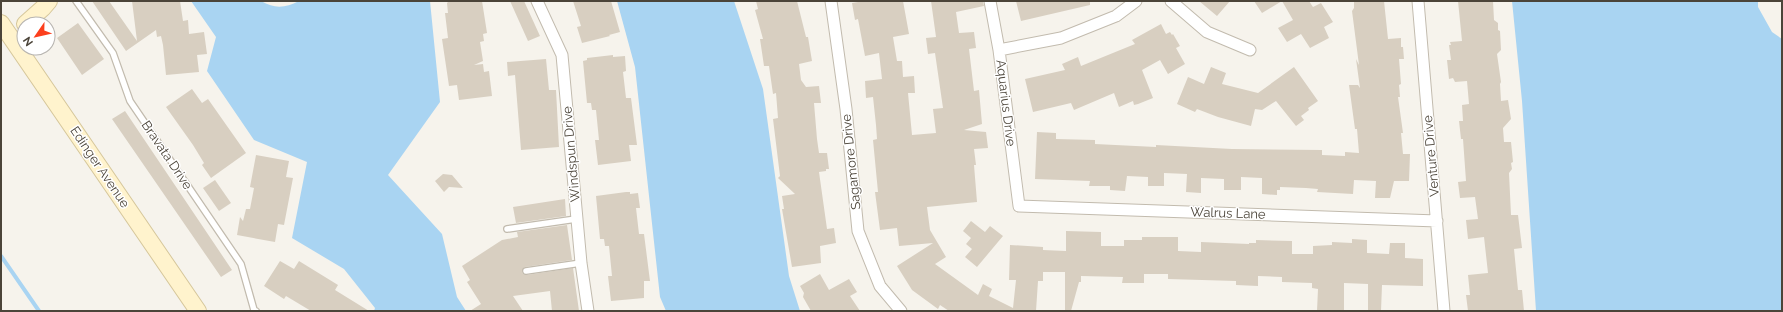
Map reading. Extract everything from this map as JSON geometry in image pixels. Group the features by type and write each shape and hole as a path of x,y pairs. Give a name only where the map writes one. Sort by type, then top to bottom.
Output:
{"street":[{"path":"34,16 49,1"},
{"name":"Windspun Drive","path":"537,1 562,55 574,178 576,219 588,311"},
{"name":"Sagamore Drive","path":"831,1 844,94 858,231 880,286 901,311"},
{"name":"Aquarius Drive","path":"990,1 999,50 1019,206"},
{"path":"999,50 1061,38 1116,16 1136,1"},
{"path":"1171,1 1207,32 1250,50"},
{"name":"Venture Drive","path":"1418,1 1444,311"},
{"path":"5,29 16,26"},
{"name":"Edinger Avenue","path":"5,29 198,311"},
{"name":"Walrus Lane","path":"1019,206 1437,221"}],"lane":[{"name":"Bravata Drive","path":"76,1 113,53 130,101 241,264 254,311"},
{"path":"507,229 576,219"},
{"path":"526,271 581,263"}],"water":[{"path":"191,1 261,1 266,4 280,7 299,1 430,1 440,102 388,175 442,234 457,297 466,311 374,311 375,308 344,269 292,238 307,162 254,140 207,71 216,37"},
{"path":"617,1 734,1 763,89 789,276 800,311 666,311 660,297 635,67"},
{"path":"1512,1 1758,1 1758,7 1772,32 1782,39 1782,311 1536,311 1522,101"}],"building":[{"path":"92,1 109,1 137,41 132,1 180,1 183,21 188,20 189,34 204,32 207,54 197,55 199,72 166,75 161,36 157,37 156,30 126,51"},
{"path":"449,1 482,1 487,33 483,34 484,41 480,42 483,61 474,65 483,64 484,72 489,71 492,96 459,100 457,85 449,86 442,39 448,38 445,13 448,13 447,3"},
{"path":"510,1 524,1 540,36 528,41"},
{"path":"573,1 611,1 620,32 582,43 577,27 581,26"},
{"path":"756,1 797,1 806,37 808,37 812,61 799,64 801,80 806,87 819,86 821,103 814,103 817,139 819,153 827,153 829,169 819,172 827,229 834,228 836,243 820,246 821,263 792,267 782,209 784,209 782,196 795,194 778,178 780,176 773,119 778,118 776,93 773,94 769,66 764,66 760,39 763,39 755,10 758,9"},
{"path":"864,1 903,1 909,34 893,37 897,61 902,61 903,77 914,76 915,93 908,93 912,135 936,133 933,109 943,108 935,53 928,54 926,38 936,37 931,1 983,1 984,6 956,12 959,33 974,32 976,48 969,49 974,91 979,90 982,124 964,130 986,132 988,148 974,149 977,202 927,207 930,230 946,257 935,264 978,295 983,284 992,289 989,296 1013,308 1016,280 1009,280 1010,245 1043,247 1043,250 1066,251 1066,231 1101,232 1101,246 1124,246 1124,240 1142,240 1142,237 1178,237 1178,251 1201,252 1201,242 1249,244 1256,243 1256,240 1292,241 1292,254 1313,254 1313,246 1332,245 1332,242 1352,243 1352,239 1367,240 1367,253 1389,254 1390,243 1405,243 1405,258 1423,259 1423,286 1382,285 1381,311 1368,311 1368,284 1344,283 1344,311 1317,311 1318,289 1312,288 1312,283 1282,282 1282,277 1258,276 1258,286 1236,285 1236,281 1168,279 1168,274 1144,274 1144,283 1122,283 1123,277 1081,276 1081,282 1079,282 1071,311 1065,311 1065,272 1043,272 1043,281 1038,281 1036,311 949,311 940,305 938,309 912,290 897,266 933,243 899,246 897,228 880,230 875,192 878,192 873,140 877,139 876,125 873,97 866,98 865,81 882,79 879,53 865,56 858,19 855,20 852,3"},
{"path":"1016,1 1090,1 1090,5 1021,21"},
{"path":"1199,1 1230,1 1217,16"},
{"path":"1254,1 1282,1 1262,13"},
{"path":"1282,1 1309,1 1313,7 1321,3 1333,22 1324,27 1329,38 1310,48 1301,34 1287,42 1278,28 1293,20"},
{"path":"1354,1 1384,1 1388,39 1401,38 1401,47 1403,47 1404,59 1399,59 1401,84 1399,85 1400,97 1398,97 1403,133 1401,133 1403,154 1410,154 1409,181 1394,181 1390,198 1375,198 1376,181 1354,180 1353,194 1317,192 1318,189 1280,187 1280,190 1277,190 1277,195 1262,194 1262,178 1241,177 1241,190 1224,190 1224,179 1201,178 1201,193 1186,192 1187,174 1164,173 1164,186 1148,186 1148,177 1127,176 1125,191 1110,190 1110,186 1089,186 1090,181 1035,179 1037,132 1056,133 1056,139 1095,140 1095,144 1156,147 1156,145 1232,149 1322,150 1322,155 1345,156 1345,152 1359,153 1357,129 1355,129 1349,85 1358,85 1360,88 1356,59 1359,65 1352,11 1354,8"},
{"path":"1458,1 1493,1 1494,20 1498,23 1498,30 1500,31 1501,50 1497,54 1501,82 1501,101 1508,100 1511,119 1503,128 1504,142 1511,142 1513,162 1511,163 1512,169 1509,173 1511,215 1518,215 1522,248 1514,249 1518,290 1522,290 1524,311 1468,311 1466,295 1470,295 1468,275 1488,273 1484,237 1468,239 1466,220 1478,219 1475,197 1460,198 1458,182 1466,181 1463,139 1461,139 1459,121 1463,121 1462,105 1469,104 1467,81 1455,82 1453,78 1449,79 1447,60 1451,60 1450,42 1462,41"},
{"path":"78,23 104,59 82,75 57,38"},
{"path":"1161,24 1166,34 1170,32 1172,35 1173,34 1180,46 1176,48 1185,64 1168,74 1160,60 1142,70 1153,98 1134,105 1133,101 1119,107 1114,93 1074,110 1071,103 1033,112 1025,79 1065,70 1062,64 1078,57 1081,66 1135,44 1132,40"},
{"path":"613,55 613,57 625,56 626,71 623,72 626,98 631,98 637,145 629,145 631,161 598,165 595,140 599,140 596,110 592,110 591,103 587,103 583,61 587,60 587,58"},
{"path":"546,59 549,90 556,90 559,147 521,150 515,75 508,76 507,62"},
{"path":"1211,67 1226,73 1222,84 1258,93 1294,67 1318,101 1308,108 1309,110 1301,116 1304,120 1296,126 1276,101 1262,110 1255,109 1251,126 1218,117 1197,109 1195,112 1177,104 1188,77 1204,84"},
{"path":"192,89 202,103 208,99 246,153 211,178 202,165 204,163 193,145 166,107"},
{"path":"125,111 232,270 221,277 112,119"},
{"path":"256,155 289,161 286,177 293,178 284,225 278,224 275,242 237,235 240,217 243,221 246,209 250,209 254,188 250,187"},
{"path":"443,174 452,175 463,188 449,187 444,192 435,181"},
{"path":"215,180 231,203 219,211 203,188"},
{"path":"630,192 630,194 638,193 640,208 636,208 639,234 644,234 650,281 644,281 644,298 611,301 608,276 612,276 609,246 605,246 604,239 600,239 596,196"},
{"path":"565,199 566,216 516,223 513,207"},
{"path":"971,221 985,232 990,226 1003,236 977,267 965,257 972,249 966,244 971,238 963,231"},
{"path":"567,225 572,260 525,267 522,271 523,274 527,275 573,268 579,311 552,311 550,291 513,296 523,311 470,311 481,304 467,282 470,280 462,266 502,240 518,237 517,232"},
{"path":"280,261 294,269 299,261 338,285 335,290 369,311 311,311 286,296 284,299 264,286"},
{"path":"820,274 829,290 849,279 857,292 850,296 860,311 811,311 803,297 804,293 800,286"}],"waterway":[{"path":"1,256 39,311"}]}
